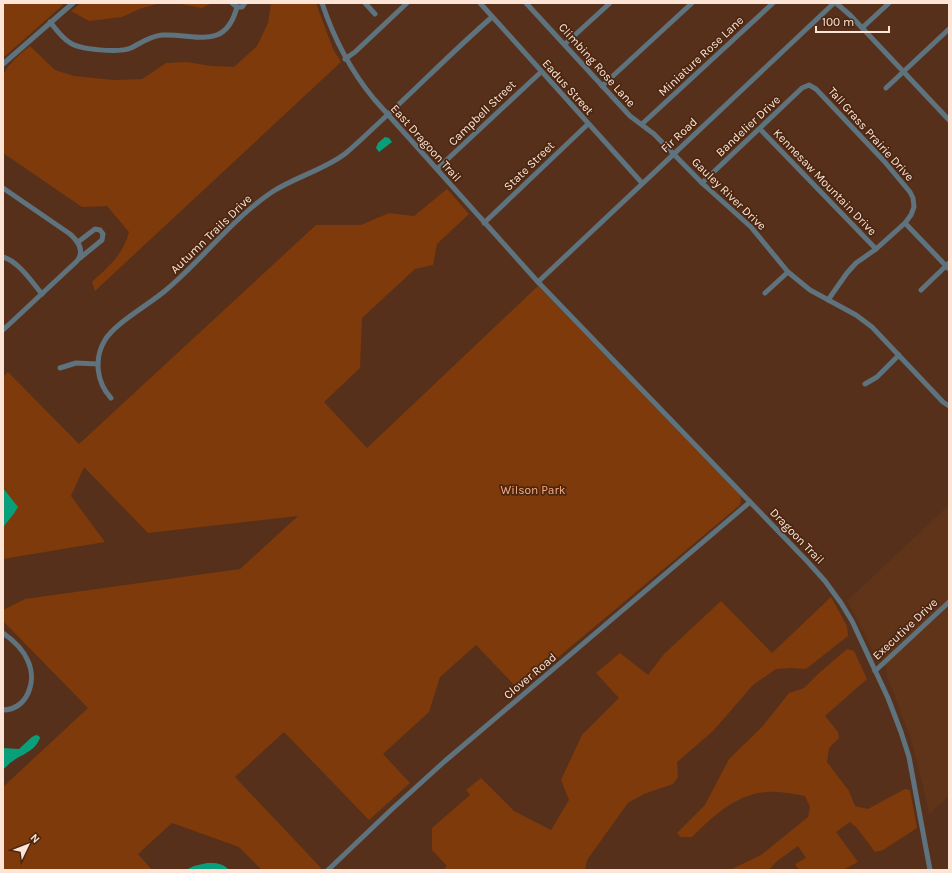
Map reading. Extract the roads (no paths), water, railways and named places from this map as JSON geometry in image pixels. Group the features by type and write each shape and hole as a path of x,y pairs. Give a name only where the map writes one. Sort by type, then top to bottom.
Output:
{"street":[{"path":"3,64 72,3"},
{"path":"232,3 237,8"},
{"path":"50,22 64,38 78,47 115,51 124,50 157,36 168,35 201,38 217,36 227,28 234,17 237,8 242,6 244,3"},
{"name":"East Dragoon Trail","path":"322,3 345,59 363,87 538,282"},
{"path":"365,3 375,14"},
{"path":"345,59 355,52 407,3"},
{"name":"Eadus Street","path":"480,3 642,183"},
{"name":"Climbing Rose Lane","path":"527,3 630,116 654,134 673,154"},
{"path":"564,44 610,3"},
{"path":"602,86 692,3"},
{"name":"Miniature Rose Lane","path":"642,124 774,3"},
{"path":"835,3 843,8 949,120"},
{"name":"Fir Road","path":"538,282 835,3"},
{"path":"862,28 889,3"},
{"name":"Autumn Trails Drive","path":"111,398 103,387 98,372 98,364 103,343 113,330 156,298 183,275 244,213 282,186 345,154 492,16"},
{"path":"886,88 949,29"},
{"name":"Campbell Street","path":"436,170 541,72"},
{"name":"Bandelier Drive","path":"702,184 802,88 809,84"},
{"name":"Tall Grass Prairie Drive","path":"809,84 816,89 868,144 910,192 913,198 914,207 911,215 905,223"},
{"name":"State Street","path":"484,222 588,124"},
{"name":"Kennesaw Mountain Drive","path":"760,129 876,249"},
{"name":"Gauley River Drive","path":"673,154 702,184 751,227 788,272 810,290 872,327 943,402 949,406"},
{"path":"3,188 70,234 78,242 81,252 80,258"},
{"path":"828,300 856,263 876,249 905,223 948,266 921,290"},
{"path":"3,330 80,258 102,240 103,234 100,230 93,229 78,242"},
{"path":"3,257 17,265 42,294"},
{"path":"765,293 788,272"},
{"name":"Dragoon Trail","path":"538,282 812,567 835,594 852,621 896,716 909,757 930,870"},
{"path":"866,384 877,377 899,356"},
{"path":"60,368 76,363 98,364"},
{"name":"Clover Road","path":"328,870 445,761 750,502"},
{"name":"Executive Drive","path":"875,671 949,602"},
{"path":"3,633 13,641 25,655 30,670 31,679 27,696 22,702 12,709 3,710"}],"park label":[{"name":"Wilson Park","path":"533,490"}]}
